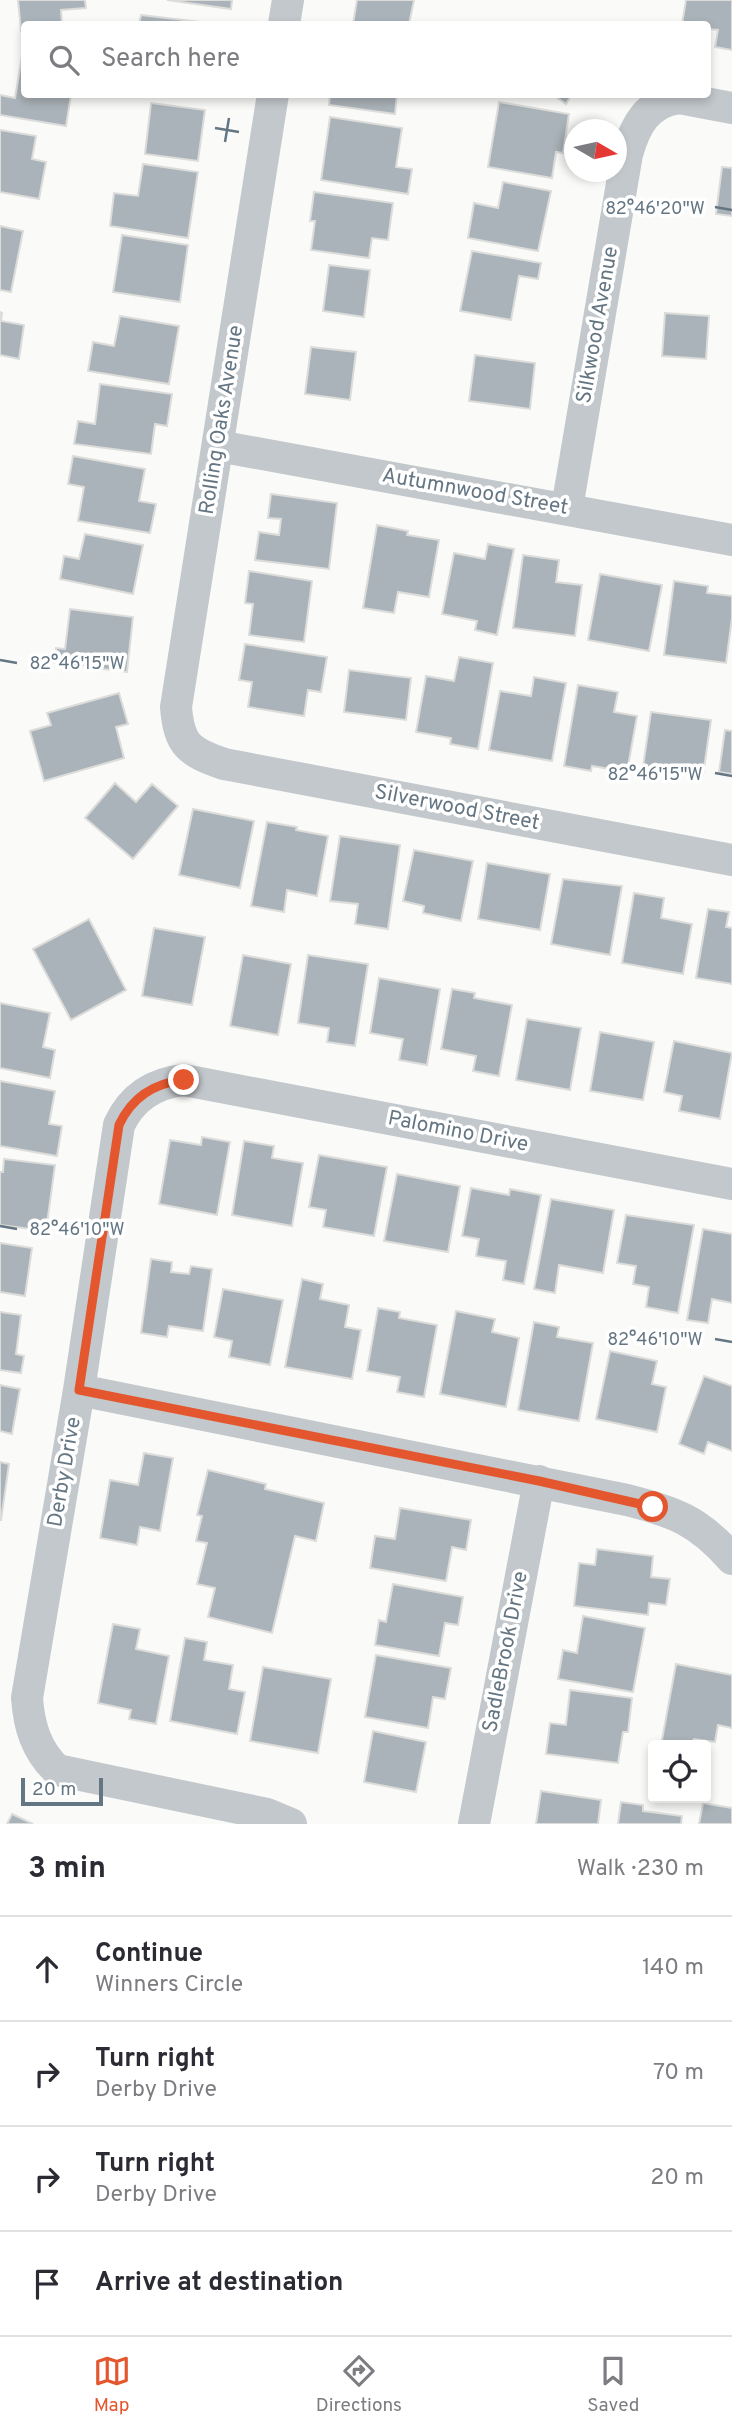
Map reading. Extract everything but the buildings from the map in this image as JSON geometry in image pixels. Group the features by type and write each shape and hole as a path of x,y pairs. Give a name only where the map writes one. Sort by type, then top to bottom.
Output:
{"street":[{"path":"284,21 288,0"},
{"name":"Rolling Oaks Avenue","path":"185,745 176,707 272,98"},
{"name":"Silkwood Avenue","path":"567,508 631,143 644,116 655,105 675,98"},
{"name":"Silkwood Avenue","path":"684,98 732,108"},
{"name":"Autumnwood Street","path":"218,446 732,540"},
{"name":"Silverwood Street","path":"185,745 198,754 224,764 732,860"},
{"name":"Palomino Drive","path":"184,1080 732,1184"},
{"name":"Derby Drive","path":"184,1080 157,1085 145,1092 124,1113 119,1125 79,1390 27,1698 28,1714 34,1737 45,1758 58,1770 267,1814 291,1824"},
{"path":"79,1390 627,1500 673,1513 695,1524 713,1538 732,1559"},
{"name":"SadleBrook Drive","path":"474,1824 539,1481"}],"route":[{"path":"184,1080 157,1085 145,1092 124,1113 119,1125 79,1390 539,1481 653,1507"}]}
